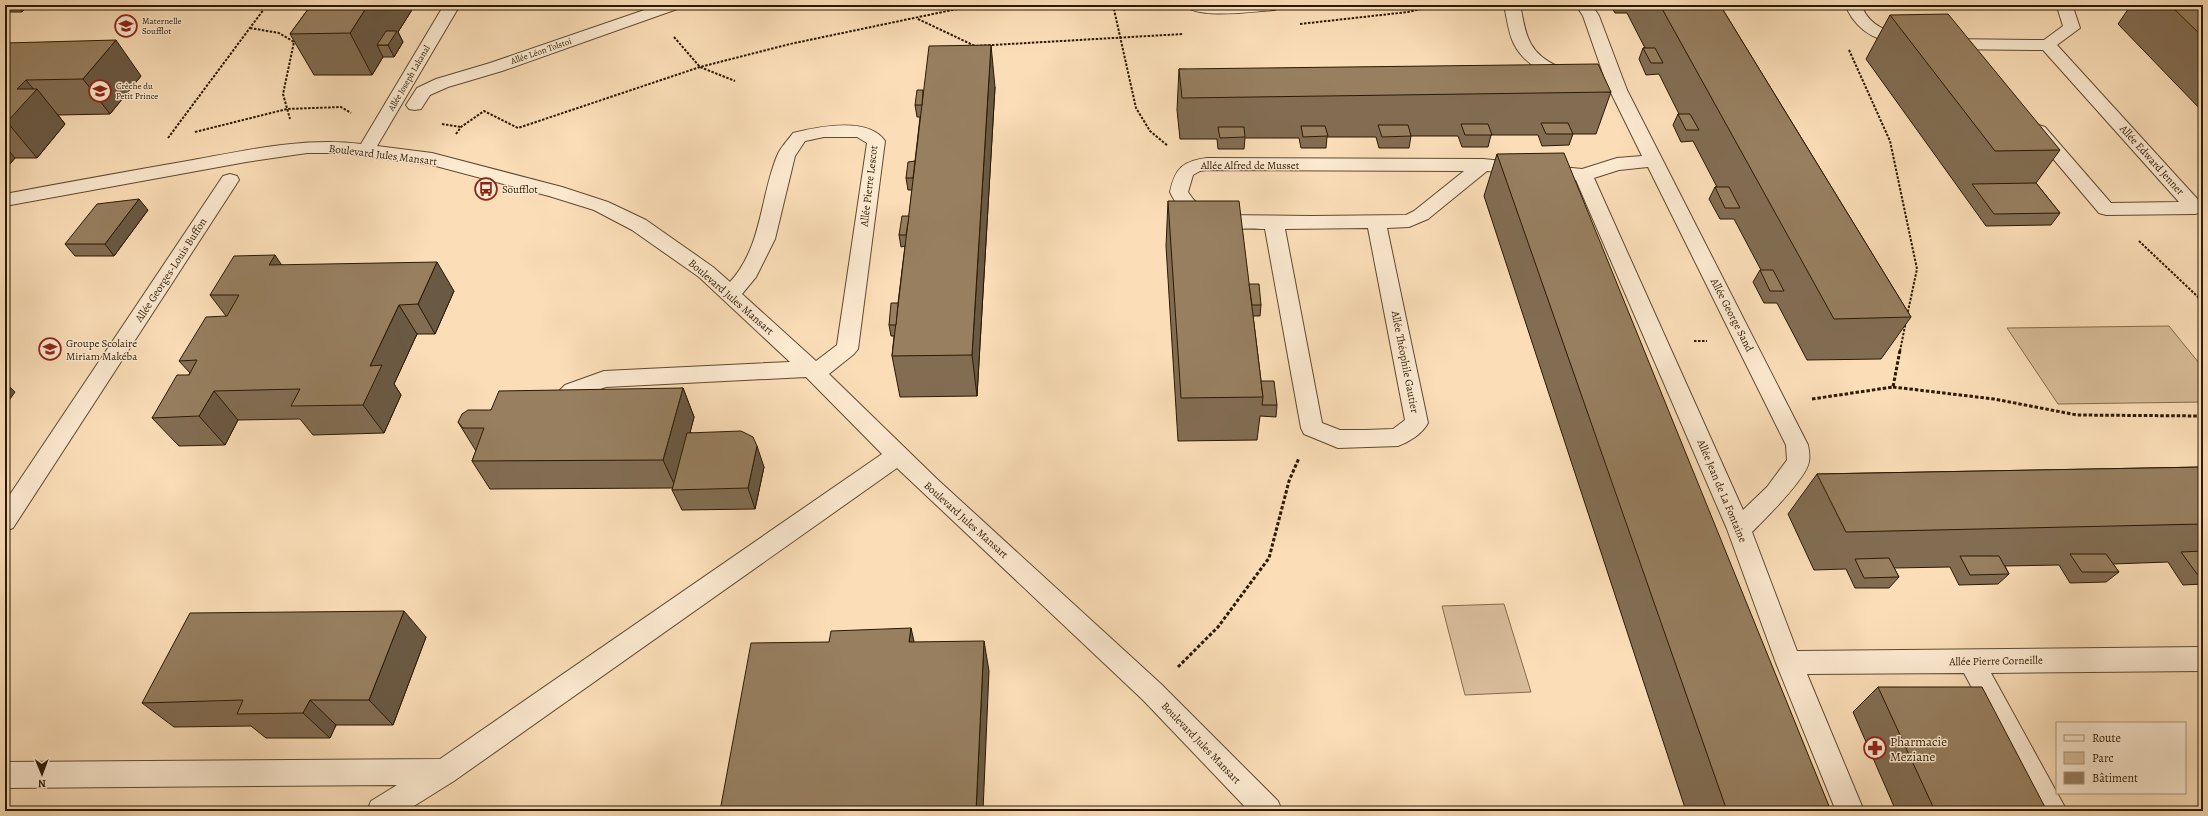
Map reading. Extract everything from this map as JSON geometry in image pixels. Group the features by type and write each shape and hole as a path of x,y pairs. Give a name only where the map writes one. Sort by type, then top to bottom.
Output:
{"street":[{"name":"Allée Joseph Lakanal","path":"366,150 452,5"},
{"name":"Allée Léon Tolstoi","path":"415,105 423,92 442,82 496,67 674,5"},
{"path":"1193,5 1205,9 1268,7 1274,5"},
{"path":"1512,5 1523,46 1538,62 1557,71 1618,90"},
{"name":"Allée George Sand","path":"1584,5 1591,16 1618,90 1797,445 1798,462 1775,494 1739,528"},
{"path":"1858,5 1855,9 1858,17 1864,25 1891,38 1965,45 2048,45 2055,38 2072,28 2066,10 2067,5"},
{"path":"1965,45 1980,63"},
{"name":"Allée Edward Jenner","path":"2048,45 2195,208 2106,210"},
{"path":"2026,116 2106,210"},
{"name":"Allée Pierre Lescot","path":"730,294 746,277 765,239 786,155 799,137 824,131 861,132 876,141 847,349 813,371"},
{"name":"Boulevard Jules Mansart","path":"5,200 134,175 307,147 340,147 432,159 554,191 601,206 639,225 706,272 813,371 897,456 1152,692 1268,811"},
{"name":"Allée Alfred de Musset","path":"1483,165 1421,215 1409,221 1274,223 1222,221 1205,217 1193,211 1183,202 1179,192 1181,180 1186,170 1192,165 1207,164 1483,165 1583,175 1618,164 1655,161"},
{"name":"Allée Jean de La Fontaine","path":"1583,175 1739,528 1789,663 1850,811"},
{"name":"Allée Georges-Louis Buffon","path":"5,521 230,180"},
{"name":"Allée Théophile Gautier","path":"1312,428 1338,439 1365,439 1398,436 1417,423 1376,222"},
{"path":"1274,223 1312,428"},
{"path":"555,409 573,391 604,379 813,371"},
{"path":"381,811 444,772 897,456"},
{"name":"Allée Pierre Corneille","path":"1789,663 2203,659"},
{"path":"1971,661 2053,811"},
{"path":"5,775 444,772"}],"path":[{"path":"167,139 267,5"},
{"path":"461,127 484,111 518,128 700,67 790,44 976,5"},
{"path":"1113,5 1136,108 1150,131 1192,165"},
{"path":"652,13 700,67 735,81"},
{"path":"1864,25 1844,34 1850,56 1890,141 1917,269 1893,388"},
{"path":"250,27 276,30 289,36 294,42 282,94 290,121"},
{"path":"287,108 341,107 353,115"},
{"path":"2106,210 2198,297 2203,314"},
{"path":"1656,341 1745,340"},
{"path":"1777,404 1893,388 1994,399 2077,415 2203,416"},
{"path":"1152,692 1218,627 1269,558 1289,480 1312,428"}],"green space":[{"path":"2169,326 2203,368 2203,402 2058,404 2007,328"},
{"path":"1504,604 1531,692 1465,695 1442,606"}],"building":[{"path":"311,5 368,5 350,33 290,34"},
{"path":"1660,5 1720,5 1911,317 1834,319"},
{"path":"2170,5 2203,5 2203,37"},
{"path":"1948,14 2060,150 1995,151 1890,15"},
{"path":"386,31 397,31 388,45 377,45"},
{"path":"116,40 83,79 26,80 17,89 37,89 7,122 5,122 5,43"},
{"path":"991,45 972,355 892,356 929,46"},
{"path":"1643,48 1655,48 1663,63 1651,63"},
{"path":"1598,64 1611,92 1182,98 1179,69"},
{"path":"917,90 923,90 922,105 915,105"},
{"path":"1678,114 1690,114 1699,130 1686,130"},
{"path":"1541,123 1568,123 1573,134 1546,134"},
{"path":"1461,124 1488,124 1492,135 1465,135"},
{"path":"1378,125 1408,125 1411,136 1382,137"},
{"path":"1301,126 1325,126 1328,136 1303,137"},
{"path":"1218,127 1244,127 1245,137 1220,138"},
{"path":"1564,153 1831,811 1727,811 1497,154"},
{"path":"915,161 913,178 906,178 908,162"},
{"path":"2036,183 2060,213 1994,214 1972,184"},
{"path":"1715,187 1729,187 1740,208 1725,208"},
{"path":"139,199 105,244 65,244 97,204"},
{"path":"1168,201 1239,201 1263,397 1181,398"},
{"path":"902,216 909,216 906,235 899,235"},
{"path":"275,255 269,265 437,262 418,304 399,305 370,366 382,365 363,405 291,406 300,389 214,391 199,416 152,418 177,375 189,375 197,360 179,361 206,317 227,316 239,295 210,295 234,256"},
{"path":"1760,270 1773,270 1784,291 1770,291"},
{"path":"1249,284 1259,284 1261,305 1252,305"},
{"path":"891,303 898,303 896,325 889,325"},
{"path":"1261,381 1274,381 1277,405 1262,405 1263,397"},
{"path":"683,388 663,460 472,461 484,428 463,428 458,422 462,414 468,410 491,410 499,391"},
{"path":"741,431 753,437 757,446 748,488 672,490 687,433"},
{"path":"2203,467 2203,524 1846,532 1817,474"},
{"path":"2203,551 2203,574 2197,574 2181,552"},
{"path":"2070,554 2106,554 2119,572 2082,572"},
{"path":"1960,556 1999,556 2009,574 1970,575"},
{"path":"1889,558 1899,577 1864,578 1855,559"},
{"path":"404,611 369,700 310,700 303,713 237,714 243,700 142,703 190,613"},
{"path":"911,628 909,642 984,641 976,811 720,811 751,643 829,642 831,631"},
{"path":"1878,687 1982,687 2047,811 1935,811"}],"place":[{"name":"Maternelle Soufflot","path":"126,26"},
{"name":"Crèche du Petit Prince","path":"100,91"},
{"name":"Soufflot","path":"486,189"},
{"name":"Groupe Scolaire Miriam Makéba","path":"50,349"},
{"name":"Pharmacie Meziane","path":"1875,748"}]}
